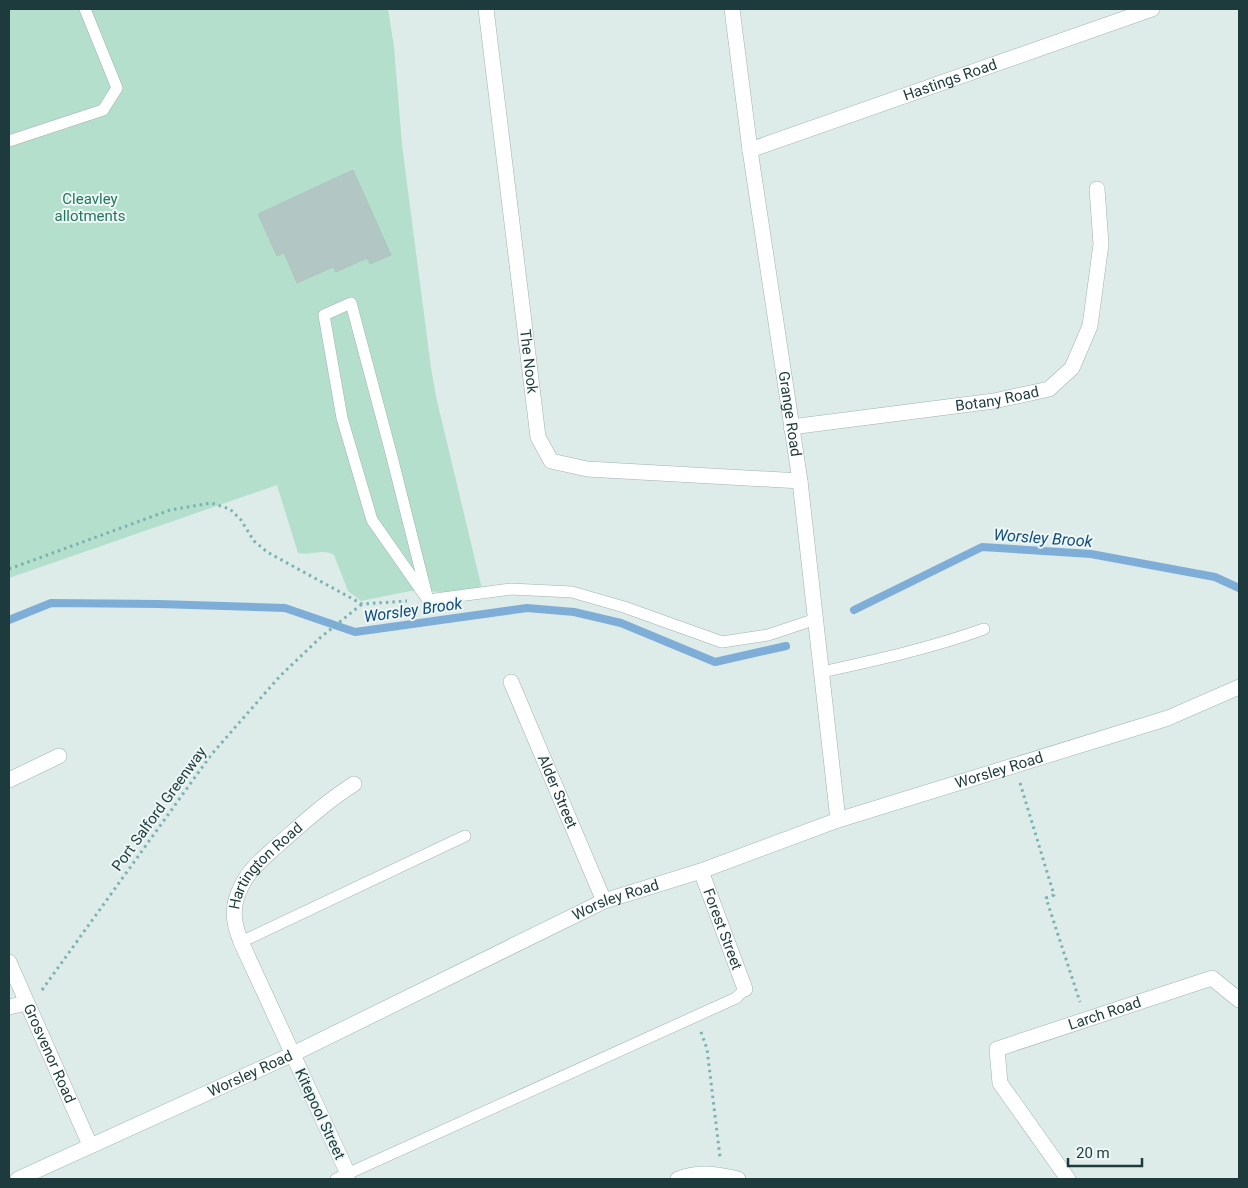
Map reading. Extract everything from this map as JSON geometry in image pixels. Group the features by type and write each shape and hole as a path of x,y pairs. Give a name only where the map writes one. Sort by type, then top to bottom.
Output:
{"street":[{"name":"The Nook","path":"486,9 538,437 551,461 587,470 800,481"},
{"name":"Grange Road","path":"732,9 750,150 800,481 838,820"},
{"name":"Hastings Road","path":"750,150 1152,9"},
{"name":"Botany Road","path":"791,427 994,401 1049,389 1072,368 1090,326 1101,244 1097,189"},
{"name":"Alder Street","path":"511,682 604,902"},
{"name":"Worsley Road","path":"18,1179 293,1054 604,902 701,871 838,820 1168,718 1239,687"},
{"path":"9,780 59,756"},
{"name":"Hartington Road","path":"293,1054 241,942 234,922 235,904 240,887 250,872 312,815 336,795 354,784"},
{"name":"Forest Street","path":"701,871 745,988"},
{"name":"Grosvenor Road","path":"9,962 90,1145"},
{"name":"Larch Road","path":"1068,1179 1000,1083 997,1049 1212,978 1239,1000"},
{"path":"9,1007 26,1003"},
{"name":"Kitepool Street","path":"293,1054 342,1177"},
{"path":"678,1179 694,1174 738,1179"}],"lane":[{"path":"9,142 103,110 117,88 85,9"},
{"path":"351,303 392,453 428,600 372,520 342,418 324,315 351,303"},
{"path":"428,600 511,589 572,592 624,607 722,642 768,635 816,620"},
{"path":"822,672 913,651 984,629"},
{"path":"241,942 464,836"},
{"path":"342,1177 736,998 745,988"}],"path":[{"path":"9,569 170,510 211,503 230,509 241,520 254,541 267,552 362,604 428,600"},
{"name":"Port Salford Greenway","path":"26,1003 45,988 211,755 280,676 322,637 362,604"},
{"path":"1015,766 1054,895 1046,898 1086,1020"},
{"path":"696,1016 707,1049 720,1152 718,1177"}],"green space":[{"name":"Cleavley allotments","path":"9,9 388,9 394,47 402,145 431,368 437,401 482,589 446,592 410,591 361,601 348,591 334,555 326,552 298,553 277,485 9,578"}],"building":[{"path":"353,170 391,255 370,264 367,258 336,272 333,267 297,283 284,253 277,256 258,214"}],"waterway":[{"name":"Worsley Brook","path":"854,610 982,547 1091,554 1215,577 1239,588"},
{"name":"Worsley Brook","path":"9,620 51,603 285,608 355,632 527,608 574,612 621,623 715,662 786,646"}]}
